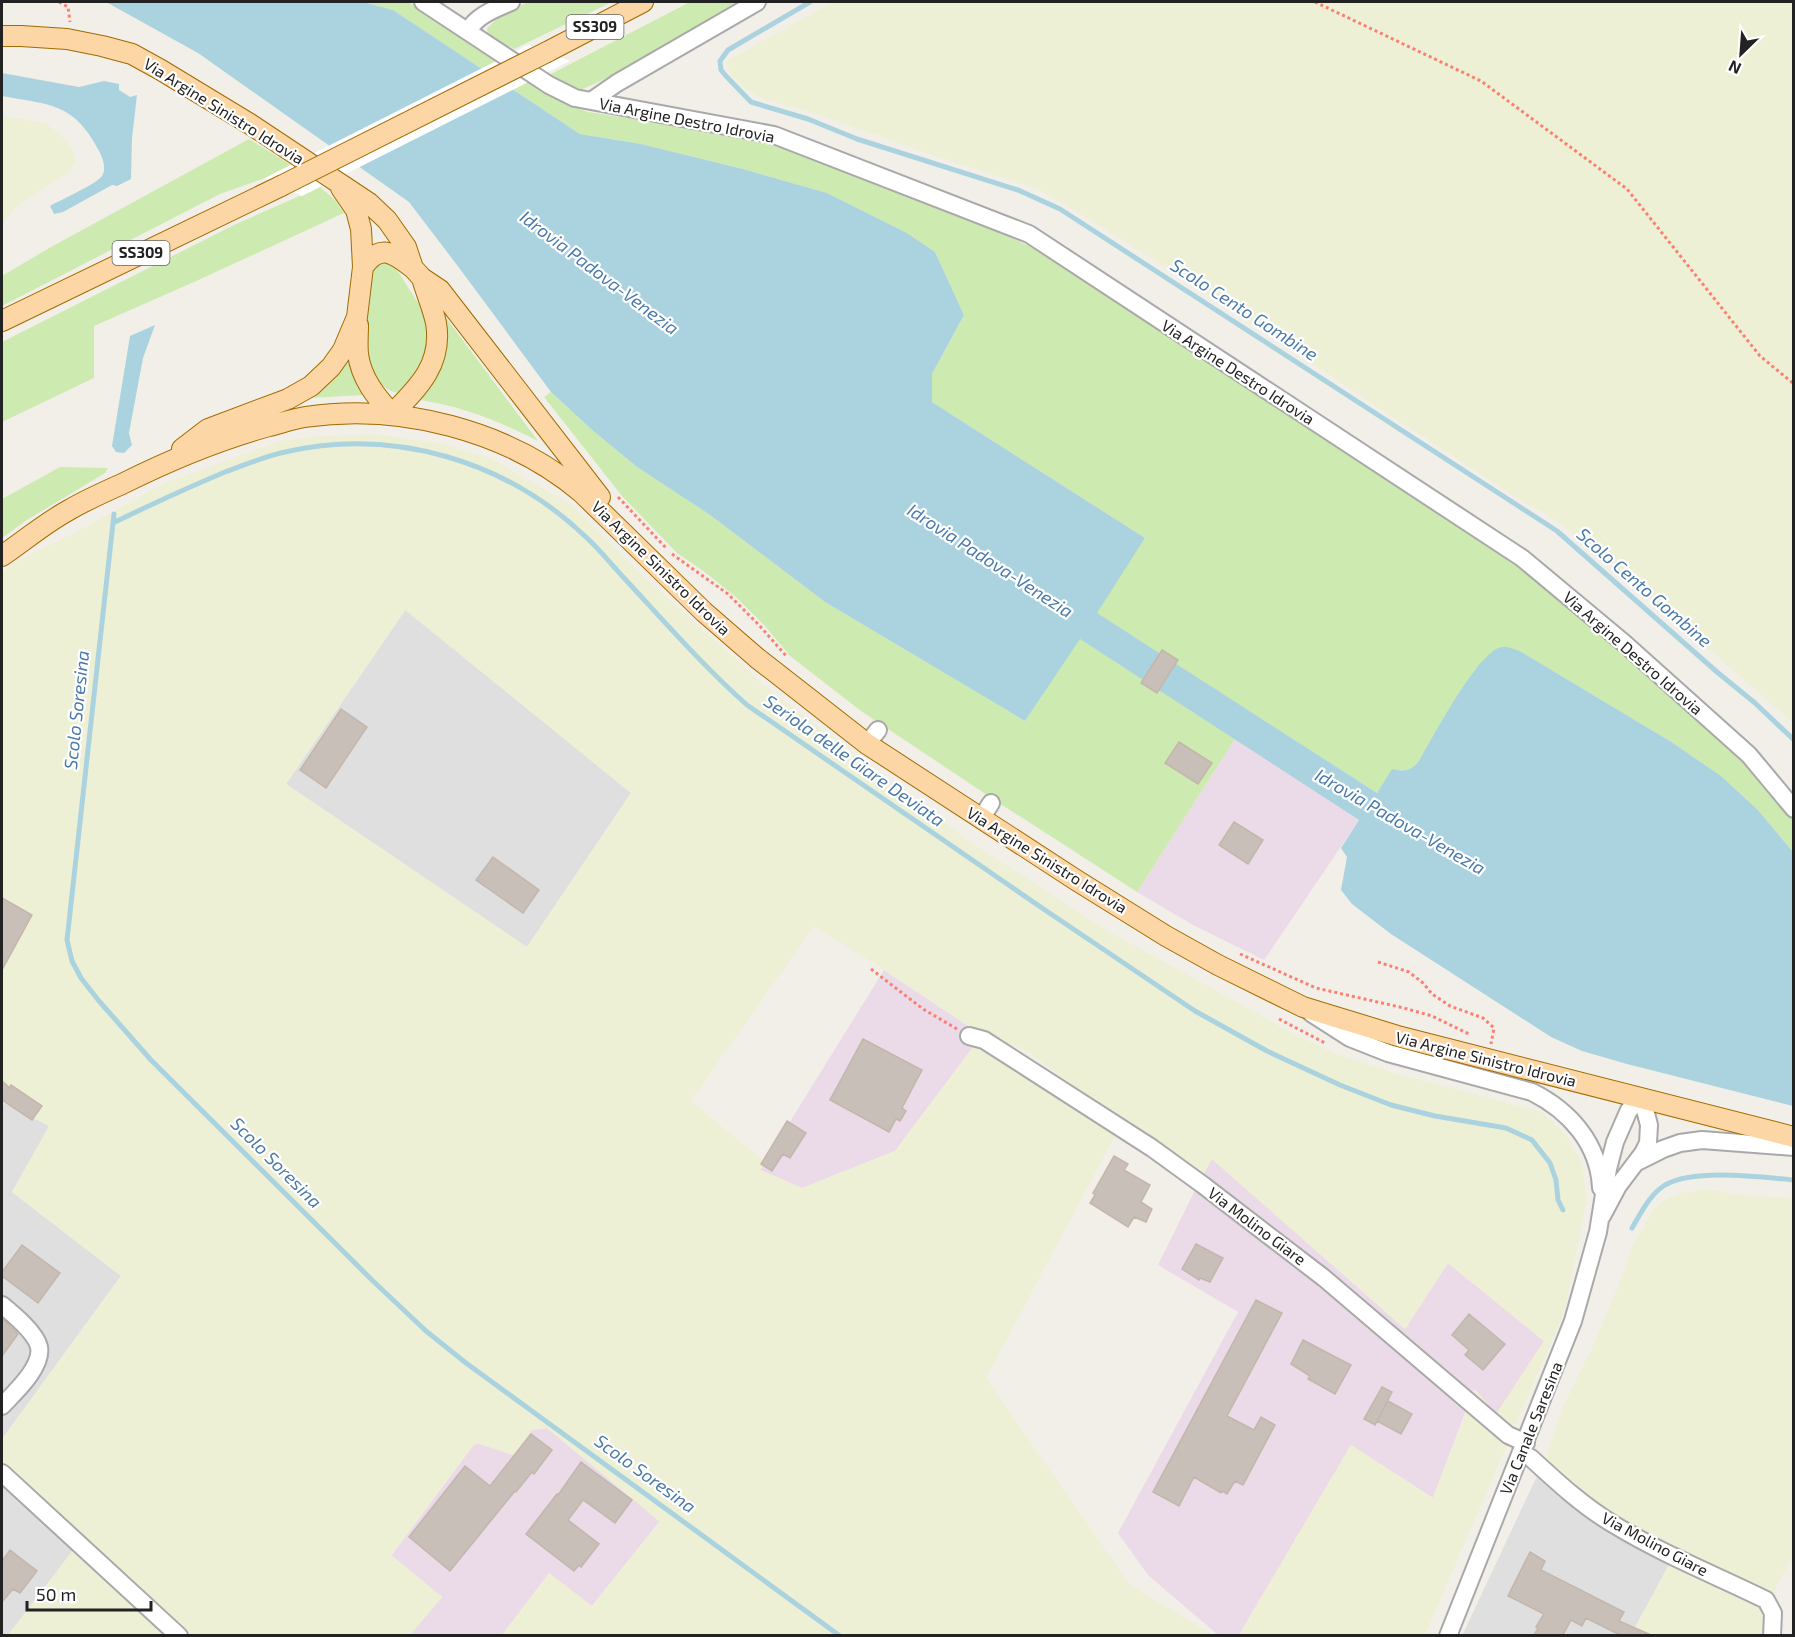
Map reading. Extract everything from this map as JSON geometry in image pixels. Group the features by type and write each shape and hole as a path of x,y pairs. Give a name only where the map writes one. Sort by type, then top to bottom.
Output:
{"main road":[{"name":"SS309","path":"2,321 282,186 643,2"},
{"name":"Via Argine Sinistro Idrovia","path":"2,36 21,36 72,28 132,54 193,88 250,124 369,203 387,220 406,247 417,273 436,322 437,344 435,354 420,386 392,414"},
{"path":"336,182 356,210 361,229 363,267 357,317 358,354 364,377 376,397 392,414"},
{"path":"363,267 368,259 381,252 395,254 440,290 648,556"},
{"path":"166,462 208,429 288,399 311,386 331,367 343,350 357,317"},
{"path":"2,556 69,510 166,462 233,436 303,417 349,413 392,414"},
{"name":"Via Argine Sinistro Idrovia","path":"392,414 468,431 541,463 567,480 704,612 757,658 986,811 1166,936 1218,965 1303,1007 1401,1037 1794,1137"}],"street":[{"name":"Via Argine Destro Idrovia","path":"423,2 549,85 575,98 774,135 1029,234 1522,558 1624,643 1749,755 1794,809"},
{"path":"468,31 472,24 487,12 511,2"},
{"name":"Via Argine Destro Idrovia","path":"591,100 757,2"},
{"name":"Via Canale Saresina","path":"1303,1007 1333,1029 1350,1038 1389,1053 1532,1092 1554,1104 1570,1118 1591,1146 1600,1183 1600,1224"},
{"name":"Via Molino Giare","path":"969,1036 984,1040 1152,1148 1324,1278 1524,1448 1531,1458 1572,1494 1614,1525 1667,1554 1766,1600 1773,1612 1772,1635"},
{"name":"Via Canale Saresina","path":"1448,1635 1573,1321 1600,1224 1608,1169 1616,1142 1629,1110 1642,1098 1649,1125 1648,1143 1618,1186 1600,1224"},
{"name":"Via Canale Saresina","path":"1636,1163 1680,1143 1702,1140 1794,1147"},
{"path":"2,1305 26,1325 39,1347 38,1362 25,1381 2,1406"},
{"path":"2,1473 179,1635"}],"path":[{"path":"59,2 68,7 72,28"},
{"path":"1315,2 1481,81 1627,189 1760,356 1794,384"},
{"path":"613,492 672,554 728,594 759,624 787,657"},
{"path":"1239,954 1316,988 1423,1013 1475,1037"},
{"path":"1378,962 1409,972 1432,994 1450,1006 1483,1018 1494,1028 1491,1041 1483,1039"},
{"path":"871,969 923,1009 969,1036"},
{"path":"1279,1019 1325,1043"}],"shaded area":[{"path":"406,609 631,793 527,947 286,784"},
{"path":"1235,739 1359,820 1264,960 1193,925 1137,892"},
{"path":"884,970 982,1035 895,1151 802,1188 760,1170"},
{"path":"2,1102 50,1126 12,1192 121,1276 2,1439"},
{"path":"1211,1158 1405,1329 1448,1263 1544,1341 1496,1415 1474,1389 1433,1498 1351,1445 1239,1635 1218,1635 1148,1575 1118,1533 1238,1312 1158,1265"},
{"path":"547,1428 660,1521 591,1607 549,1574 502,1635 410,1635 442,1597 391,1556 472,1447 477,1443 513,1455 532,1430"},
{"path":"1545,1459 1599,1520 1672,1559 1631,1635 1462,1636"},
{"path":"2,1466 83,1537 8,1636 2,1635"}],"green space":[{"path":"363,2 409,2 568,105 588,112 698,129 779,147 1012,238 1041,252 1514,560 1555,591 1739,753 1793,815 1793,852 1758,810 1721,776 1673,743 1520,651 1502,647 1474,671 1419,761 1407,770 1392,770 1377,793 1096,613 1145,538 932,402 932,374 964,315 935,252 907,233 827,193 743,169 641,144 580,134 393,10"},
{"path":"528,2 612,2 514,49 488,35 487,28 500,16"},
{"path":"690,2 744,2 603,80 578,91 549,75"},
{"path":"833,2 1793,2 1793,723 1604,557 1548,515 1515,497 1128,243 1038,189 932,155 808,111 764,99 745,89 731,75 725,62"},
{"path":"2,116 46,123 61,135 73,150 76,161 70,172 15,208 2,225"},
{"path":"249,139 291,165 265,178 220,194 2,306 2,276"},
{"path":"320,187 335,200 344,213 94,326 94,378 2,422 2,342 236,224"},
{"path":"386,262 398,272 418,303 426,325 424,358 414,378 398,393 387,389 378,381 369,360 367,348 370,278 373,267"},
{"path":"444,315 538,441 481,416 421,400 436,379 444,361 446,341"},
{"path":"350,355 364,395 309,398"},
{"path":"551,392 637,467 710,515 825,602 1025,721 1079,638 1235,739 1137,892 861,711 790,656 765,626 736,597 677,553 622,496 544,397"},
{"path":"376,434 444,444 492,459 572,505 644,577 758,681 966,839 1108,931 1279,1026 1333,1053 1394,1073 1542,1112 1565,1134 1582,1163 1587,1200 1564,1313 1425,1635 1239,1635 1351,1445 1433,1498 1475,1389 1496,1414 1544,1341 1448,1263 1405,1329 1212,1159 1201,1179 1022,1048 982,1035 814,926 691,1101 765,1162 760,1170 802,1188 895,1151 974,1046 990,1053 1116,1134 986,1378 1130,1585 1213,1635 502,1635 549,1573 592,1606 660,1522 547,1428 532,1430 513,1455 477,1443 472,1447 391,1555 442,1597 410,1635 8,1635 83,1537 2,1466 2,1439 121,1276 12,1192 49,1126 2,1102 2,574 10,565 165,483 280,441 322,436","holes":["405,610 631,793 527,947 286,784"]},
{"path":"60,467 108,468 105,473 27,520 2,538 2,499"},
{"path":"1704,1189 1751,1196 1793,1198 1793,1558 1773,1594 1767,1635 1631,1635 1672,1559 1599,1520 1545,1459 1563,1407 1592,1348 1624,1272 1633,1244 1652,1212 1664,1200 1682,1193"}],"water":[{"name":"Idrovia Padova-Venezia","path":"106,2 363,2 393,10 580,134 641,144 743,169 827,193 907,233 935,252 964,315 932,374 932,402 1145,538 1097,613 1377,793 1392,769 1407,770 1419,761 1469,678 1492,652 1504,647 1520,651 1673,743 1721,776 1758,810 1793,852 1793,1106 1582,1051 1551,1037 1391,934 1352,904 1341,890 1347,857 1341,848 1359,820 1080,639 1025,721 825,602 710,515 637,467 551,392 409,202 198,53"},
{"path":"2,73 79,87 104,81 119,84 119,90 130,97 137,95 132,138 131,179 117,186 112,185 63,212 54,214 50,206 102,176 104,166 102,159 89,134 69,114 46,104 2,96"},
{"path":"155,325 143,358 129,433 132,445 124,453 116,452 112,446 130,336"}],"pier":[{"path":"528,45 570,61 302,196 265,178"}],"building":[{"path":"1162,650 1178,660 1157,693 1141,683"},
{"path":"341,709 367,727 326,788 300,770"},
{"path":"1179,742 1212,763 1198,784 1165,763"},
{"path":"1234,822 1263,840 1248,864 1219,845"},
{"path":"493,857 539,890 523,913 476,880"},
{"path":"2,898 32,915 2,970"},
{"path":"863,1039 922,1070 902,1108 906,1111 900,1121 896,1119 889,1132 830,1100"},
{"path":"2,1081 42,1106 32,1120 2,1100"},
{"path":"787,1121 806,1133 790,1158 783,1154 772,1171 761,1164"},
{"path":"1114,1156 1128,1164 1124,1170 1150,1185 1141,1202 1152,1209 1146,1222 1134,1217 1128,1227 1090,1203 1095,1195 1093,1193"},
{"path":"1196,1244 1223,1258 1210,1282 1200,1278 1199,1280 1182,1269"},
{"path":"22,1245 60,1273 38,1303 2,1276 2,1272"},
{"path":"1256,1300 1282,1313 1227,1416 1254,1430 1261,1417 1275,1425 1243,1485 1235,1481 1227,1494 1222,1491 1221,1493 1194,1477 1179,1506 1153,1492"},
{"path":"1469,1314 1505,1344 1483,1370 1465,1355 1469,1350 1452,1335"},
{"path":"2,1318 18,1334 2,1356"},
{"path":"1303,1340 1351,1365 1335,1394 1308,1379 1310,1376 1291,1364"},
{"path":"1382,1387 1392,1392 1375,1425 1364,1419"},
{"path":"1388,1401 1412,1414 1401,1434 1377,1421"},
{"path":"531,1434 552,1450 534,1474 532,1472 515,1491 450,1571 409,1537 465,1466 490,1486"},
{"path":"581,1462 632,1500 615,1523 583,1500 568,1520 599,1544 581,1567 579,1565 574,1571 526,1534"},
{"path":"10,1550 37,1571 20,1593 13,1589 2,1602 2,1561"},
{"path":"1530,1552 1545,1561 1541,1570 1624,1612 1619,1621 1651,1635 1620,1635 1586,1618 1582,1626 1571,1620 1563,1635 1534,1635 1544,1614 1508,1596"}],"waterway":[{"name":"Scolo Cento Gombine","path":"810,2 728,50 720,61 721,70 751,102 808,119 857,139 1018,190 1060,209 1557,531 1755,703 1794,740"},
{"name":"Seriola delle Giare Deviata","path":"113,523 197,484 255,461 285,452 326,445 367,444 407,448 447,457 485,470 556,511 587,538 699,659 747,705 1042,908 1195,1011 1267,1051 1340,1085 1391,1105 1435,1116 1506,1128 1532,1140 1550,1163 1556,1180 1558,1200 1563,1210"},
{"name":"Scolo Soresina","path":"114,514 67,940 72,961 81,978 151,1060 426,1331 466,1363 840,1636"},
{"name":"Seriola delle Giare Deviata","path":"1632,1228 1654,1194 1665,1185 1678,1180 1710,1175 1794,1180"}]}
